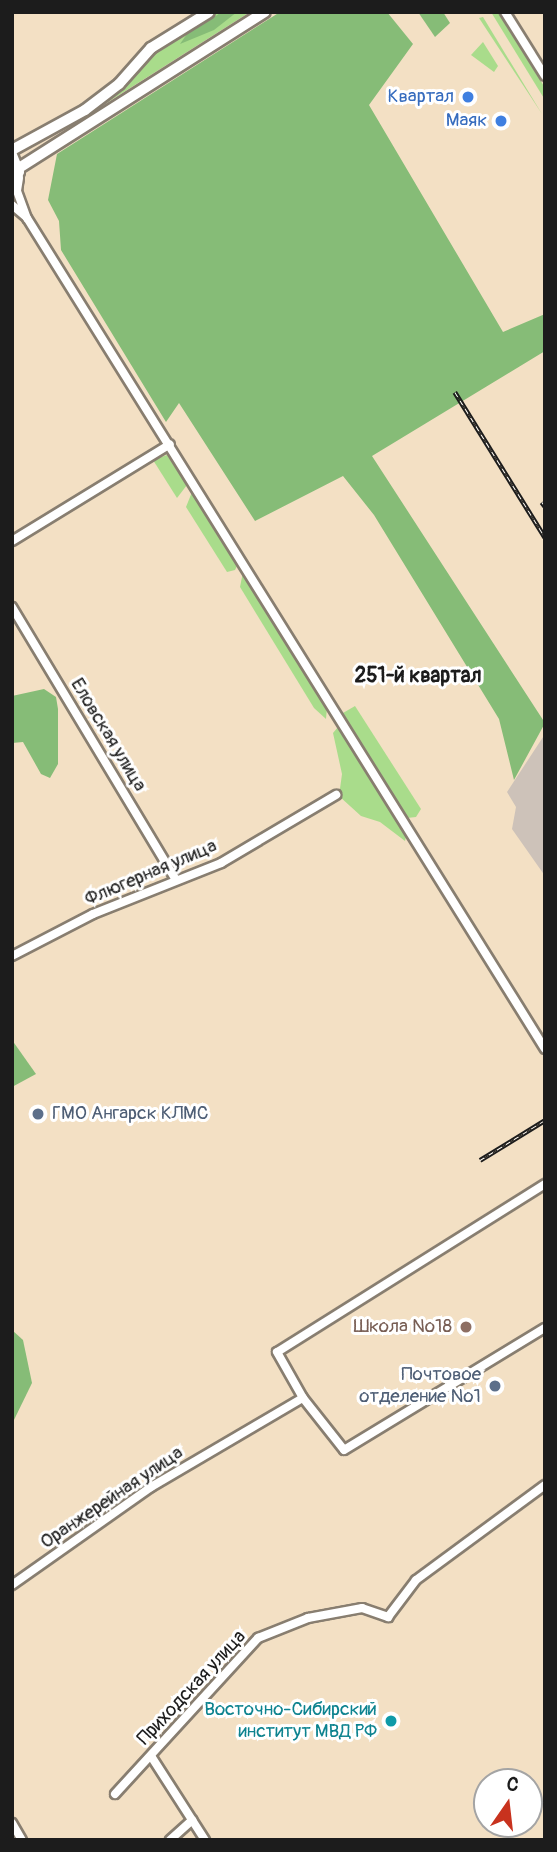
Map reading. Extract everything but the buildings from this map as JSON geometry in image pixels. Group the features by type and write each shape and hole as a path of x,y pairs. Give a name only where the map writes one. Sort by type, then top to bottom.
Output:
{"main road":[{"path":"19,172 12,153 85,110 119,84 152,48 209,12"},
{"path":"12,187 19,172 265,12"}],"street":[{"path":"505,12 545,76"},
{"path":"19,172 18,191 27,218 545,1049"},
{"path":"12,205 27,218"},
{"path":"12,541 170,444"},
{"name":"Еловская улица","path":"12,607 176,880"},
{"name":"Флюгерная улица","path":"12,956 93,914 176,880 193,877 336,795"},
{"path":"545,1184 277,1352 303,1398 344,1450 545,1328"},
{"name":"Оранжерейная улица","path":"12,1585 151,1487 303,1398"},
{"name":"Приходская улица","path":"115,1794 257,1638 308,1618 362,1608 388,1618 416,1580 545,1485"},
{"path":"151,1756 205,1840"},
{"path":"170,1840 192,1820"},
{"path":"12,1823 22,1840"}],"shaded area":[{"path":"545,734 545,876 512,829 516,807 507,792"}],"green space":[{"path":"215,12 250,12 97,109 152,53"},
{"path":"222,12 237,12 214,30 180,44 187,34"},
{"path":"280,12 387,12 413,44 369,105 503,332 545,314 545,351 372,456 545,723 514,780 499,719 374,515 343,476 255,521 179,403 166,422 61,250 59,221 48,200 57,154"},
{"path":"418,12 443,12 450,23 435,37"},
{"path":"491,12 500,12 545,88 545,100"},
{"path":"483,17 542,114 479,18"},
{"path":"483,42 498,66 494,72 471,55"},
{"path":"167,455 187,485 177,498 153,460"},
{"path":"192,492 238,564 235,570 227,572 186,507"},
{"path":"243,572 327,708 326,719 314,708 240,587"},
{"path":"44,689 56,697 58,709 58,764 50,778 41,774 23,742 12,743 12,696"},
{"path":"355,706 421,809 416,817 407,818 343,713"},
{"path":"338,727 406,837 405,841 380,822 361,816 339,796 342,774 333,733"},
{"path":"12,1040 36,1074 12,1087"},
{"path":"12,1330 23,1340 32,1383 12,1424"}],"railway":[{"path":"455,392 545,537"},
{"path":"542,502 545,506"},
{"path":"480,1160 545,1120"}],"place":[{"name":"Квартал","path":"468,97"},
{"name":"Маяк","path":"501,121"},
{"name":"ГМО Ангарск КЛМС","path":"38,1114"},
{"name":"Школа №18","path":"466,1327"},
{"name":"Почтовое отделение №1","path":"495,1386"},
{"name":"Восточно-Сибирский институт МВД РФ","path":"391,1721"}],"district":[{"name":"251-й квартал","path":"418,676"}]}
